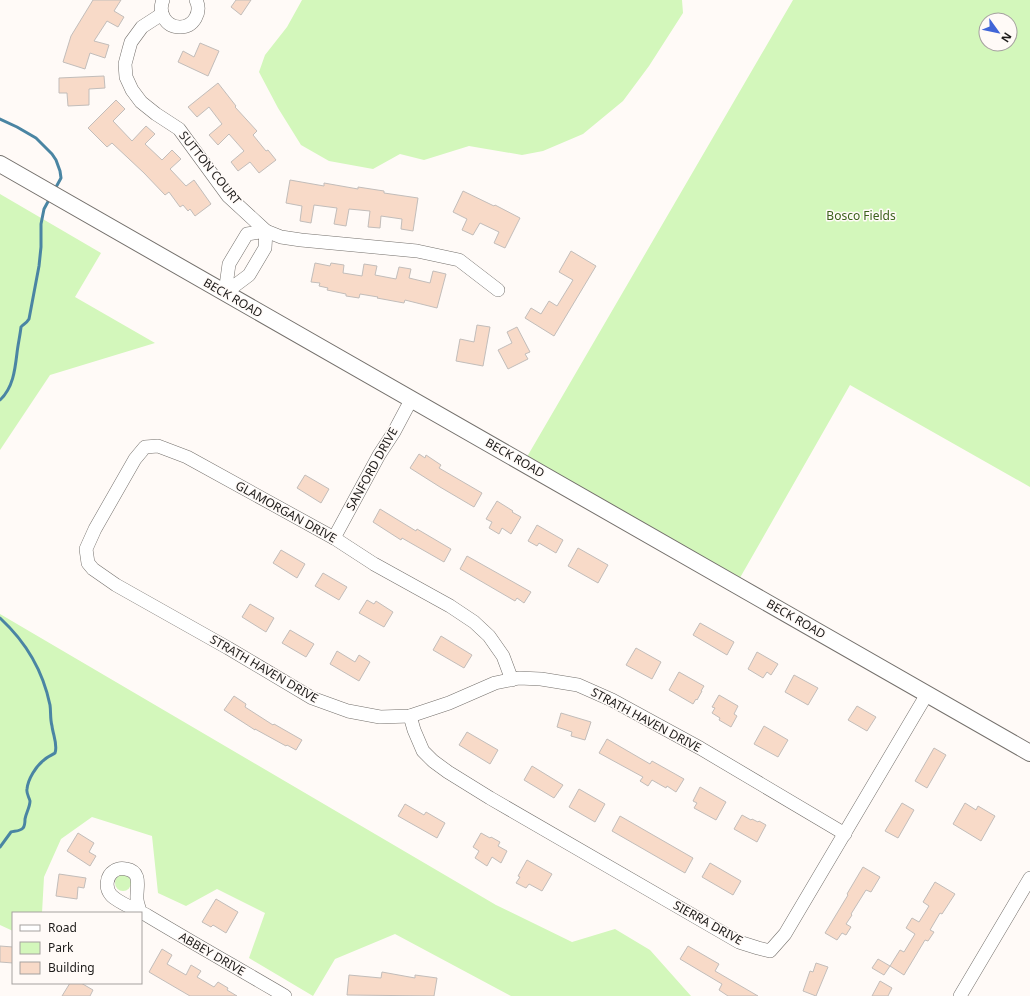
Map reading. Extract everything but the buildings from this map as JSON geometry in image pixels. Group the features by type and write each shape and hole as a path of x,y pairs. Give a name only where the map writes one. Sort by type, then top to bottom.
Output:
{"main road":[{"name":"BECK ROAD","path":"0,164 1030,753"}],"street":[{"path":"163,0 161,8 164,19 168,24 180,27 191,23 198,14 196,0"},
{"name":"SUTTON COURT","path":"162,14 142,27 131,42 125,64 126,77 132,90 141,102 179,130 228,196 266,231 281,237 417,251 459,260 498,290"},
{"path":"225,293 249,275 265,248 266,231"},
{"name":"SUTTON COURT","path":"225,293 229,264 247,234 266,231"},
{"name":"SANFORD DRIVE","path":"334,538 411,400"},
{"name":"GLAMORGAN DRIVE","path":"88,563 86,549 95,529 135,459 145,447 158,446 187,457 334,538 374,564 450,606 474,622 489,636 503,656 512,680"},
{"name":"STRATH HAVEN DRIVE","path":"88,563 93,569 116,584 312,698 348,712 380,717 410,716 448,703 495,683 519,678 541,679 578,685 612,700 700,748 845,834"},
{"name":"SIERRA DRIVE","path":"410,716 423,751 433,761 448,772 490,798 739,942 770,951 786,934 927,694"},
{"path":"960,996 1030,878"},
{"name":"ABBEY DRIVE","path":"142,912 285,996"}],"green space":[{"path":"302,0 682,0 683,13 649,66 623,101 583,134 543,151 522,155 469,146 424,160 400,154 373,169 329,161 301,145 278,108 259,72 265,55 287,27"},
{"name":"Bosco Fields","path":"793,0 1030,0 1030,487 850,385 737,583 524,462"},
{"path":"0,194 101,253 75,297 155,343 50,375 0,450"},
{"path":"0,614 496,905 572,942 615,929 650,950 691,996 511,996 395,934 335,959 313,996 249,958 265,913 217,889 186,906 158,893 152,836 92,817 61,839 44,877 42,912 12,912 12,931 0,925"},
{"path":"123,875 129,877 131,883 129,889 123,891 117,889 115,883 117,877"}],"waterway":[{"path":"0,119 36,138 52,154 56,160 61,178 55,189"},
{"path":"0,400 11,384 21,327 29,319 39,266 41,224 44,209 50,198"},
{"path":"0,618 9,627 32,657 43,680 50,705 51,721 56,747 55,753 45,759 38,766 29,781 27,794 30,803 24,827 11,832 0,847"}]}
